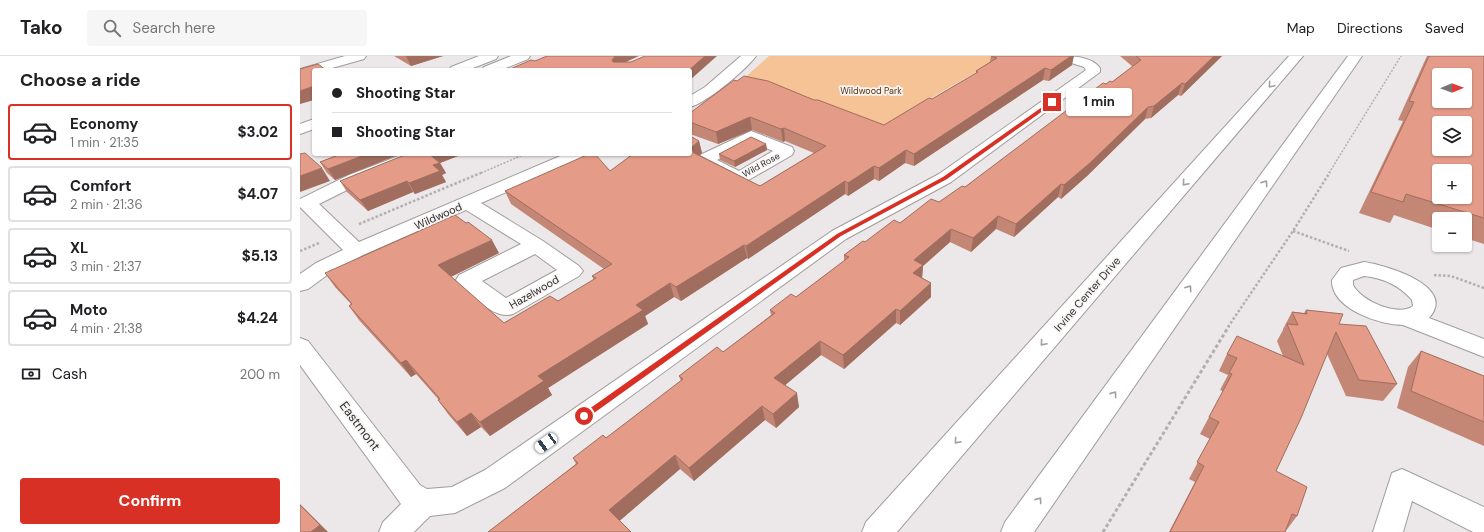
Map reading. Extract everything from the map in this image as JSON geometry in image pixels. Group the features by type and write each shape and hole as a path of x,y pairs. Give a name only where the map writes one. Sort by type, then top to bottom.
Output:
{"main road":[{"path":"317,68 359,56"},
{"path":"461,68 491,56"},
{"path":"494,68 523,56"},
{"path":"394,532 422,503 455,500 495,480 839,235 945,178 1092,72 1093,68 1089,64 1064,56"},
{"name":"Irvine Center Drive","path":"877,532 1296,56"},
{"path":"1016,532 1355,56"},
{"path":"692,102 710,90 741,58"},
{"path":"300,73 312,70"},
{"path":"300,129 312,125"},
{"path":"300,142 312,139"},
{"path":"697,143 718,153"},
{"path":"356,251 304,204 355,179 413,156"},
{"name":"Wildwood","path":"300,284 323,268 356,251 574,156"},
{"path":"468,203 536,245"},
{"path":"1407,318 1484,348"},
{"name":"Eastmont","path":"300,347 410,494 422,503"},
{"path":"1388,532 1402,482 1484,522"}],"path":[{"path":"1103,532 1219,340 1293,232 1401,56"},
{"path":"338,234 519,156"}],"green space":[{"name":"Wildwood Park","path":"769,56 1004,56 874,131 742,80"}],"building":[{"path":"547,56 615,56 612,60 613,62 631,62 645,56 705,56 691,68 513,68 531,60 535,61"},
{"path":"991,56 1071,56 1051,70 1045,68 914,154 906,150 879,168 874,166 848,183 845,181 746,246 744,245 676,287 670,283 636,305 643,310 538,376 544,381 480,422 471,413 457,422 438,400 440,399 406,360 401,363 349,306 352,304 325,273 455,215 466,223 468,222 492,240 438,265 504,323 550,296 558,301 596,278 592,276 612,264 505,191 584,156 597,156 610,171 630,156 692,156 692,150 694,153 760,186 826,146 784,128 781,129 750,117 716,132 692,123 692,112 734,80 737,81 744,76 768,81 814,100 818,100 884,125 929,98 932,99 978,72 976,71 997,58"},
{"path":"1136,56 1214,56 1185,84 1182,83 1154,106 1148,107 1090,163 1064,185 1061,184 1016,224 998,216 973,238 951,229 914,260 923,265 913,273 931,283 900,311 896,309 843,355 820,341 774,378 797,393 773,414 762,406 689,468 675,455 609,510 631,532 488,532 578,463 573,458 603,435 606,438 683,379 679,376 717,347 723,352 775,313 770,310 791,294 796,297 849,257 844,255 863,241 865,242 894,220 900,223 931,199 939,202 962,186 965,187 1103,83 1106,84 1110,81 1112,82 1141,60"},
{"path":"1429,56 1484,56 1484,218 1472,214 1472,212 1464,212 1438,204 1472,204 1472,164 1432,164 1432,202 1406,194 1403,202 1371,192 1414,102 1409,101"},
{"path":"318,64 323,68 312,68 312,87 300,91 300,69"},
{"path":"692,137 699,141 692,147"},
{"path":"751,137 766,144 734,161 719,154"},
{"path":"305,153 322,168 300,176 300,154"},
{"path":"336,156 362,156 328,169 320,162"},
{"path":"402,156 431,156 440,163 433,165 440,171 409,183 407,181 360,200 340,181"},
{"path":"1306,310 1343,314 1339,324 1366,326 1397,384 1359,380 1336,332 1301,418 1276,471 1307,487 1297,516 1292,514 1285,532 1170,532 1204,466 1197,462 1219,422 1209,417 1232,374 1229,373 1237,358 1227,354 1237,336 1304,365 1287,324 1298,325 1292,312 1307,314"},
{"path":"1421,351 1484,376 1484,422 1411,391"},
{"path":"300,505 320,525 311,532 300,532"}],"route":[{"path":"584,416 839,235 900,200 945,178 1052,102"}]}
